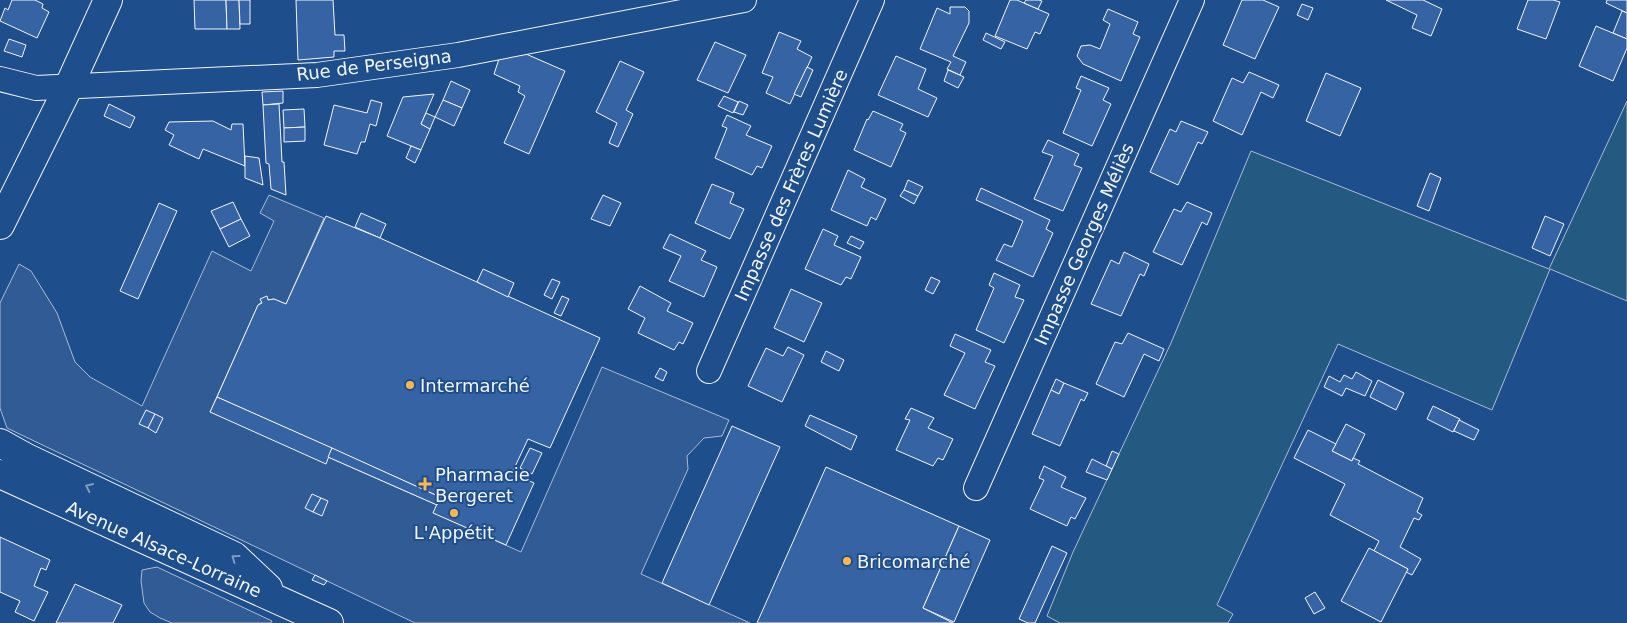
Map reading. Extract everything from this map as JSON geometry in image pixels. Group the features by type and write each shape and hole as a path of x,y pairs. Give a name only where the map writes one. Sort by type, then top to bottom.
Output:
{"main road":[{"path":"0,225 108,0"},
{"path":"0,444 234,556 284,602"},
{"name":"Avenue Alsace-Lorraine","path":"0,474 329,623"}],"street":[{"name":"Rue de Perseigna","path":"0,79 36,88 317,75 458,55 744,0"},
{"name":"Impasse des Frères Lumière","path":"709,371 872,0"},
{"name":"Impasse Georges Méliès","path":"976,488 1192,0"}],"shaded area":[{"path":"1627,101 1627,301 1550,269 1492,410 1338,344 1217,605 1233,614 1228,623 1060,623 1047,616 1073,552 1171,343 1251,151 1549,269"},
{"path":"269,195 324,218 286,304 274,299 268,300 267,297 258,305 210,412 328,457 437,505 434,513 521,552 602,367 729,420 722,436 704,438 687,456 688,469 641,574 750,623 415,623 7,428 0,408 0,303 19,264 31,271 57,313 75,362 90,377 142,406 212,251 251,271 274,221 260,213"},
{"path":"157,567 272,621 271,623 172,623 160,618 150,612 144,603 141,581 142,570"}],"building":[{"path":"12,0 35,0 43,4 42,8 49,12 37,38 0,21 5,8 8,10"},
{"path":"194,0 226,0 227,29 195,29"},
{"path":"226,0 239,0 240,29 227,29"},
{"path":"239,0 250,0 250,24 240,24"},
{"path":"296,0 333,0 335,35 344,35 345,51 334,51 334,57 298,60"},
{"path":"1010,0 1017,0 1049,14 1040,34 1035,32 1027,49 995,36"},
{"path":"1026,0 1042,1 1038,9 1024,3"},
{"path":"1242,0 1263,0 1279,7 1255,59 1223,45"},
{"path":"1386,0 1423,0 1442,9 1431,36 1412,28 1417,15"},
{"path":"1528,0 1553,0 1560,2 1546,39 1517,29"},
{"path":"1607,0 1627,0 1627,13 1606,3"},
{"path":"1302,4 1313,8 1308,20 1297,15"},
{"path":"950,7 965,7 969,11 969,23 953,56 966,62 960,75 947,69 951,62 920,49 937,8 950,14"},
{"path":"1108,9 1138,22 1133,34 1140,37 1121,81 1083,64 1077,56 1081,46 1090,45 1100,49 1110,24 1103,20"},
{"path":"1622,11 1627,13 1627,39 1613,33"},
{"path":"1596,26 1627,39 1627,48 1613,81 1579,66"},
{"path":"779,32 801,41 797,49 812,57 790,104 766,93 773,77 762,73"},
{"path":"986,33 1005,42 1001,49 983,40"},
{"path":"9,39 26,45 22,57 4,51"},
{"path":"715,42 746,55 728,93 697,80"},
{"path":"526,54 565,71 529,154 504,143 525,96 518,92 520,86 494,74 499,59"},
{"path":"896,56 926,69 918,89 937,98 928,117 878,95"},
{"path":"620,61 644,72 626,110 633,114 618,147 609,143 617,123 596,112"},
{"path":"807,67 813,70 801,97 794,94"},
{"path":"948,70 964,77 958,88 944,81"},
{"path":"1249,72 1279,85 1273,98 1261,92 1242,135 1213,121 1232,78 1243,83"},
{"path":"1326,73 1361,88 1340,136 1306,121"},
{"path":"1081,76 1109,88 1103,100 1111,104 1092,146 1063,133 1081,90 1076,88"},
{"path":"451,81 470,90 462,108 443,100"},
{"path":"283,91 283,103 263,105 262,92"},
{"path":"434,94 421,124 430,129 421,150 387,136 403,97"},
{"path":"724,96 738,102 733,113 718,106"},
{"path":"371,100 382,103 376,126 370,124 365,142 361,142 357,154 324,145 334,105 367,113"},
{"path":"443,100 462,108 454,126 435,117"},
{"path":"739,101 748,105 743,115 734,112"},
{"path":"109,104 135,117 130,128 104,116"},
{"path":"279,104 286,195 271,189 269,164 266,163 263,105"},
{"path":"304,109 305,127 284,128 283,110"},
{"path":"873,111 903,124 900,130 906,133 891,167 854,150 867,119"},
{"path":"426,113 435,117 430,129 421,124"},
{"path":"727,115 751,126 746,135 772,146 762,168 757,166 752,175 715,158 727,128 722,126"},
{"path":"213,121 231,130 232,124 243,124 245,166 203,149 199,159 169,145 174,135 165,130 169,122"},
{"path":"1181,121 1208,132 1202,144 1198,142 1178,185 1150,172 1170,129 1176,132"},
{"path":"305,127 305,141 284,142 284,128"},
{"path":"1048,140 1079,154 1074,165 1082,168 1063,211 1034,199 1053,156 1042,152"},
{"path":"411,146 421,150 415,163 406,158"},
{"path":"245,156 259,158 263,185 245,178"},
{"path":"848,170 865,179 861,187 886,199 876,220 871,217 867,226 831,210"},
{"path":"1430,173 1441,178 1429,211 1417,206"},
{"path":"908,180 923,187 918,196 904,190"},
{"path":"712,184 734,193 730,203 744,209 730,239 695,223"},
{"path":"981,188 1050,220 1046,229 1053,233 1033,277 996,260 1004,244 1012,247 1023,221 976,200"},
{"path":"904,190 918,196 914,204 900,196"},
{"path":"603,195 621,203 610,226 591,219"},
{"path":"233,202 241,219 220,229 211,211"},
{"path":"1187,202 1212,213 1207,225 1202,222 1182,265 1153,252 1174,209 1181,212"},
{"path":"159,203 177,211 138,299 120,291"},
{"path":"361,213 386,224 380,238 355,227"},
{"path":"326,216 380,238 600,338 550,448 528,439 512,473 534,483 506,545 433,513 440,497 217,397 258,305 262,303 260,299 267,296 268,300 274,299 286,304"},
{"path":"1545,216 1564,224 1550,256 1532,248"},
{"path":"241,219 250,236 229,247 220,229"},
{"path":"823,229 838,236 834,245 861,257 851,279 846,277 841,285 805,269"},
{"path":"670,234 706,251 701,260 717,267 704,297 669,281 681,256 663,248"},
{"path":"851,236 864,242 860,249 847,243"},
{"path":"1124,252 1149,264 1144,276 1140,274 1121,316 1091,304 1111,260 1119,264"},
{"path":"483,269 514,283 508,297 477,282"},
{"path":"994,273 1020,285 1015,297 1024,300 1004,343 976,330 994,288 989,285"},
{"path":"931,277 940,281 933,294 925,290"},
{"path":"552,279 560,282 552,299 544,295"},
{"path":"640,286 671,303 667,311 693,323 683,344 679,342 674,350 638,333 645,318 628,309"},
{"path":"791,289 822,303 804,342 774,328"},
{"path":"562,296 569,299 561,316 554,313"},
{"path":"1128,333 1164,349 1159,361 1144,354 1124,397 1096,384 1115,342 1122,344"},
{"path":"955,334 991,350 985,362 995,366 975,409 944,395 965,353 950,346"},
{"path":"788,347 804,355 782,402 748,386 766,348 783,356"},
{"path":"826,351 844,360 839,371 821,362"},
{"path":"660,368 667,372 663,381 655,377"},
{"path":"1356,372 1372,381 1365,396 1346,388 1342,396 1324,387 1329,376 1340,382 1344,375 1352,379"},
{"path":"1056,379 1064,383 1059,394 1051,390"},
{"path":"1378,380 1404,393 1396,410 1370,397"},
{"path":"1064,383 1088,393 1084,401 1081,399 1060,446 1032,434 1051,390 1059,394"},
{"path":"217,397 332,448 326,464 210,412"},
{"path":"1433,406 1460,419 1453,432 1427,419"},
{"path":"911,408 934,418 928,428 953,439 943,460 938,458 933,466 896,450 910,420 905,419"},
{"path":"146,410 155,414 148,428 139,424"},
{"path":"155,414 163,418 156,433 148,428"},
{"path":"810,415 857,436 851,450 805,426"},
{"path":"1459,420 1479,430 1474,440 1454,431"},
{"path":"1346,424 1365,434 1352,461 1332,451"},
{"path":"732,426 780,447 709,605 662,583"},
{"path":"1308,430 1336,444 1332,451 1352,461 1353,458 1360,461 1358,464 1423,498 1417,512 1422,515 1419,520 1414,518 1400,547 1421,559 1412,575 1406,572 1408,569 1374,551 1379,541 1330,515 1345,484 1294,458"},
{"path":"332,448 440,497 437,505 328,457"},
{"path":"530,448 542,453 532,474 520,468"},
{"path":"1112,451 1119,454 1112,469 1106,466"},
{"path":"1092,459 1112,469 1107,480 1086,472"},
{"path":"1044,466 1066,477 1061,487 1086,498 1075,519 1071,517 1067,526 1030,509 1044,480 1039,478"},
{"path":"826,467 959,526 923,608 953,623 757,623"},
{"path":"312,494 321,498 313,512 305,508"},
{"path":"321,498 328,501 322,516 313,512"},
{"path":"959,526 990,540 954,622 923,608"},
{"path":"0,537 50,560 46,570 41,568 34,586 48,592 34,621 15,612 20,601 0,592"},
{"path":"1052,546 1067,553 1035,623 1028,623 1019,619"},
{"path":"1369,548 1408,569 1381,622 1341,601"},
{"path":"315,575 327,581 324,585 312,580"},
{"path":"75,584 122,605 113,623 56,623"},
{"path":"1315,592 1325,608 1314,614 1305,598"}],"place":[{"name":"Intermarché","path":"410,385"},
{"name":"Pharmacie Bergeret","path":"425,484"},
{"name":"L'Appétit","path":"454,513"},
{"name":"Bricomarché","path":"847,561"}]}
